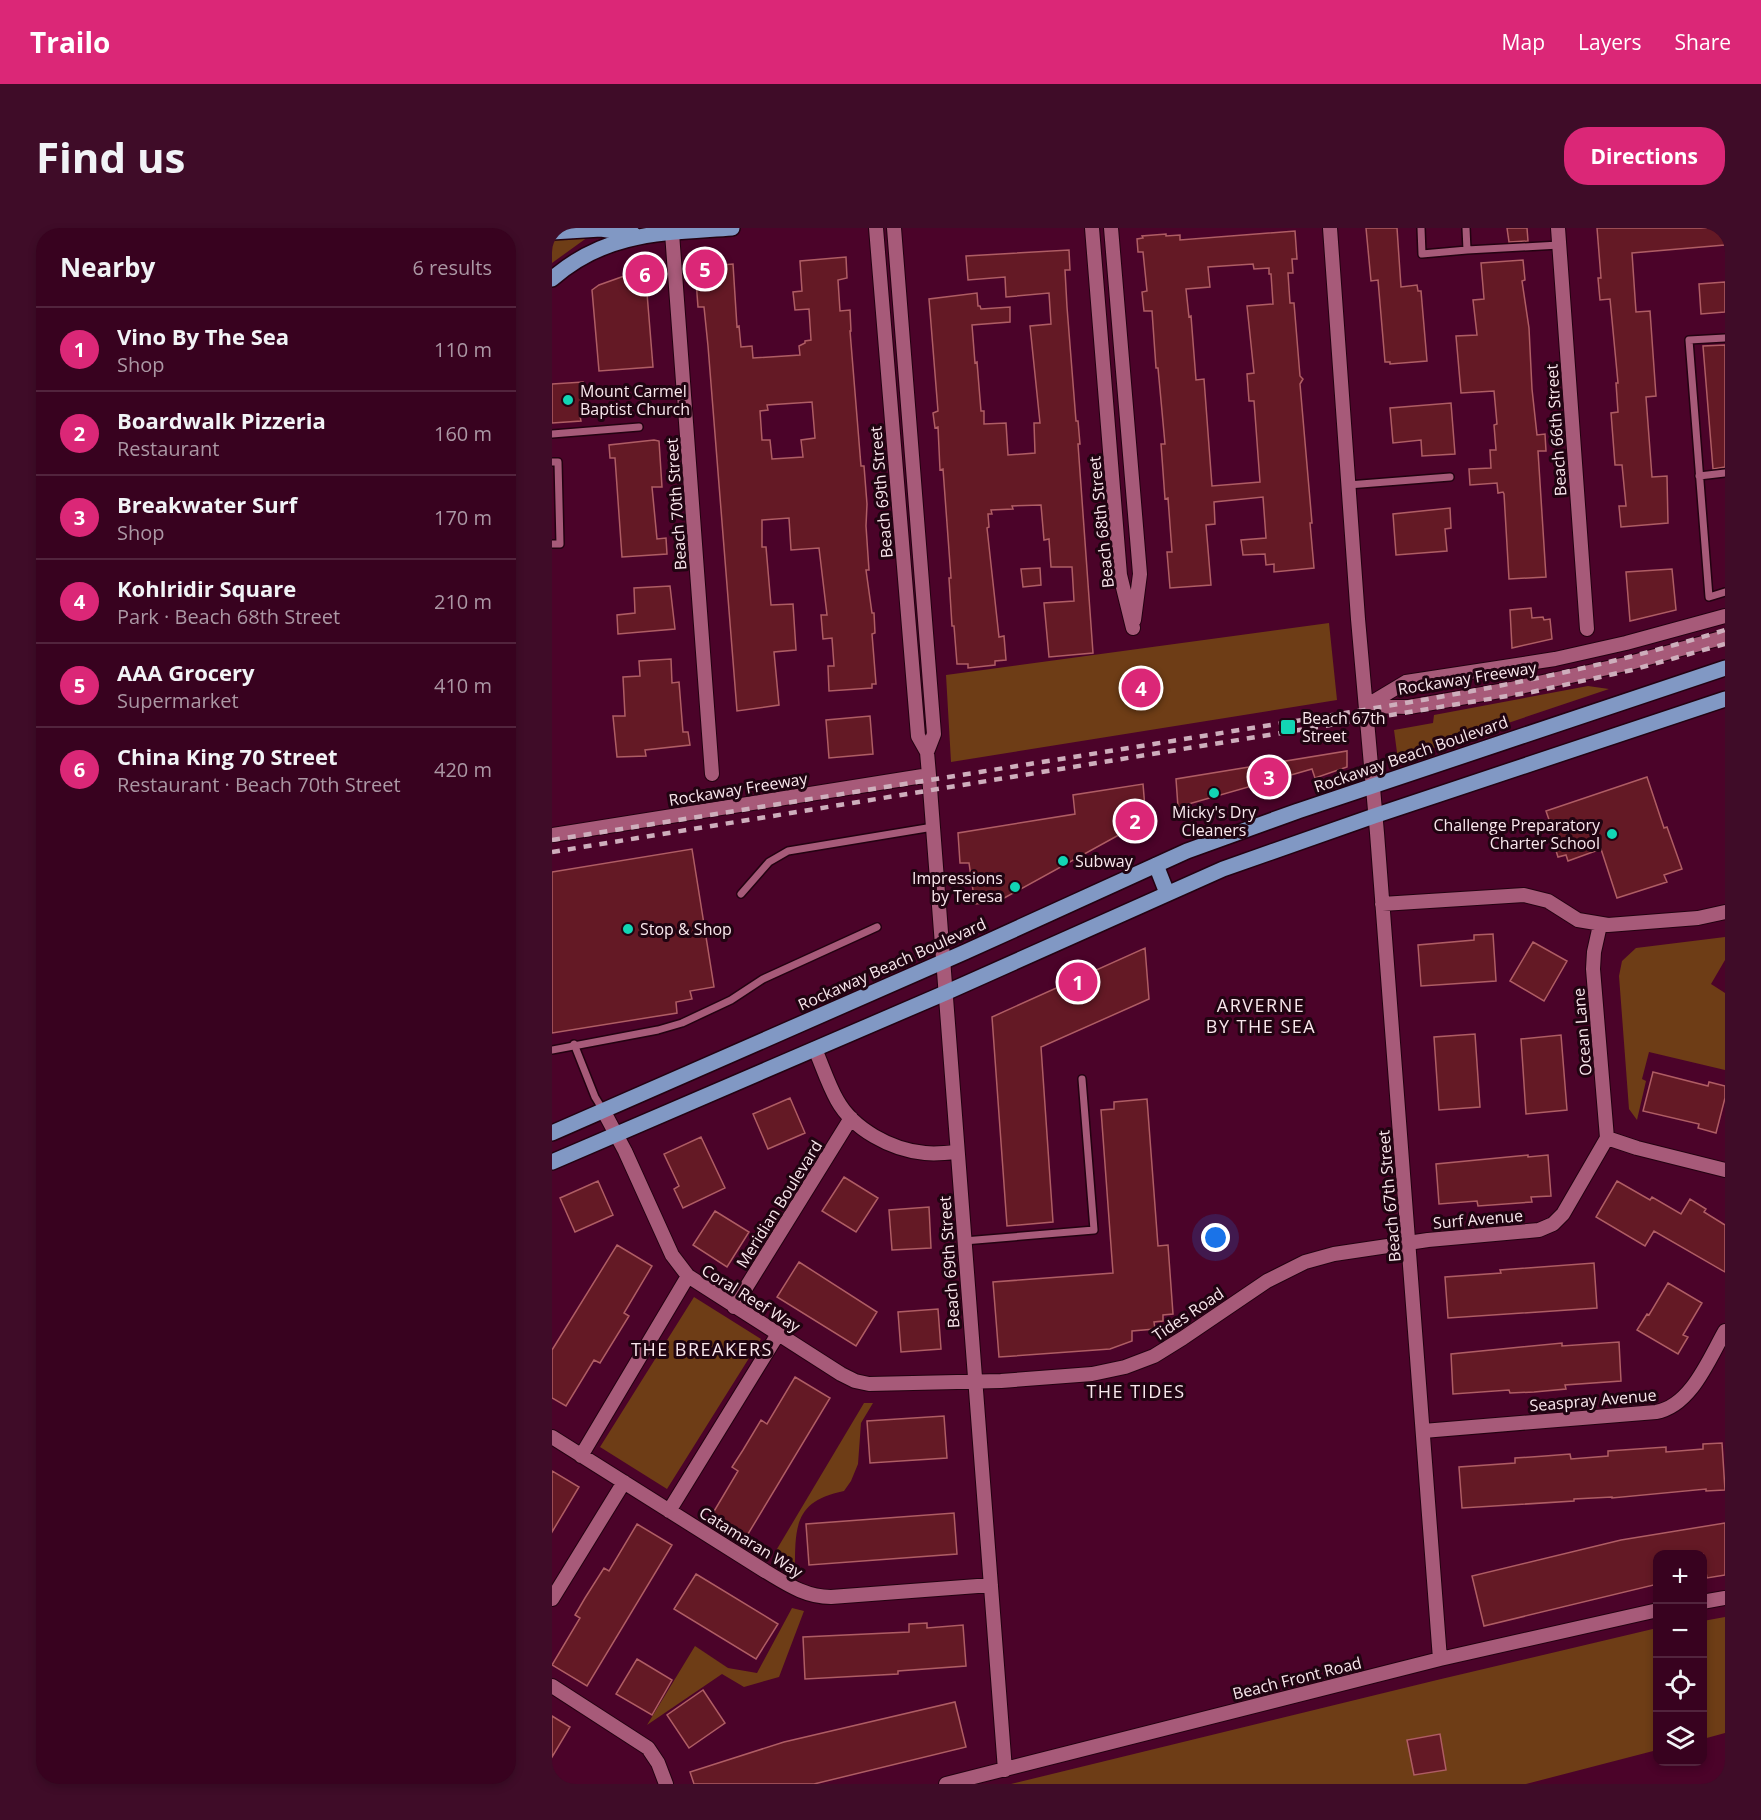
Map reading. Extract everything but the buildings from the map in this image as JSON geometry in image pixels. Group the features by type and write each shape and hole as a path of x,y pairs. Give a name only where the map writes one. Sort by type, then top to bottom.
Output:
{"main road":[{"path":"552,279 576,260 601,247 644,236 732,228"},
{"path":"552,232 601,229 644,236"},
{"name":"Rockaway Beach Boulevard","path":"552,1133 943,962 1156,865 1243,830 1725,668"},
{"path":"552,1162 1252,858 1725,699"},
{"path":"1156,865 1167,893"}],"street":[{"name":"Beach 69th Street","path":"876,228 918,736 927,752 1005,1770"},
{"name":"Beach 69th Street","path":"894,228 934,734 927,752"},
{"name":"Beach 68th Street","path":"1092,228 1120,575 1133,628 1140,574 1111,228"},
{"name":"Beach 67th Street","path":"1330,228 1440,1659"},
{"name":"Beach 66th Street","path":"1558,228 1587,629"},
{"name":"Beach 70th Street","path":"672,233 712,774"},
{"name":"Rockaway Freeway","path":"1366,706 1406,682 1555,658 1626,643 1725,616"},
{"name":"Rockaway Freeway","path":"1366,706 1409,707 1511,689 1626,664 1725,637"},
{"name":"Rockaway Freeway","path":"552,835 929,776"},
{"path":"1382,904 1524,895 1548,901 1578,920 1600,925 1698,918 1725,912"},
{"name":"Ocean Lane","path":"1600,925 1593,969 1607,1138"},
{"path":"815,1049 836,1099 851,1118 870,1133 901,1148 924,1153 957,1152"},
{"name":"Coral Reef Way","path":"603,1110 672,1255 687,1276 841,1374 861,1383 975,1382"},
{"name":"Meridian Boulevard","path":"734,1307 851,1118"},
{"path":"1607,1138 1725,1170"},
{"name":"Surf Avenue","path":"1409,1243 1522,1233 1546,1227 1568,1208 1607,1138"},
{"name":"Tides Road","path":"975,1382 1075,1375 1125,1367 1168,1347 1292,1267 1334,1254 1409,1243"},
{"path":"581,1456 687,1276"},
{"name":"Seaspray Avenue","path":"1423,1431 1663,1411 1677,1405 1687,1394 1725,1331"},
{"path":"669,1511 778,1334"},
{"name":"Catamaran Way","path":"552,1437 765,1571 810,1595 831,1597 991,1585"},
{"path":"552,1599 624,1482"},
{"path":"1707,1601 1725,1598"},
{"name":"Beach Front Road","path":"946,1784 1440,1659 1653,1611"},
{"path":"552,1686 648,1748 658,1763 666,1784"}],"lane":[{"path":"1421,228 1422,254 1559,245"},
{"path":"1466,228 1467,250"},
{"path":"1725,338 1689,340 1709,597 1725,592"},
{"path":"552,434 639,427"},
{"path":"552,462 558,462 560,544 552,544"},
{"path":"1699,476 1725,473"},
{"path":"1348,485 1450,477"},
{"path":"741,894 769,862 788,851 933,827"},
{"path":"552,1050 574,1044 658,1030 682,1023 731,1000 763,979 877,927"},
{"name":"Coral Reef Way","path":"574,1044 603,1110"},
{"path":"964,1241 1094,1230 1082,1079"}],"shaded area":[{"path":"588,237 552,263 552,240"},
{"path":"1329,623 1337,700 951,762 946,675"},
{"path":"1588,686 1609,689 1398,760 1394,730 1433,723 1434,715"},
{"path":"1725,937 1725,960 1711,984 1725,993 1725,1070 1649,1052 1642,1079 1646,1081 1637,1120 1629,1109 1619,976 1622,961 1636,948"},
{"path":"694,1297 761,1339 667,1489 600,1447"},
{"path":"864,1403 873,1403 861,1423 858,1464 851,1481 844,1491 816,1501 801,1517 796,1539 795,1568 774,1554"},
{"path":"792,1608 804,1611 779,1677 744,1687 722,1674 647,1725 695,1646 728,1668 757,1673"},
{"path":"1725,1617 1725,1733 1707,1738 1707,1658 1707,1620"},
{"path":"1653,1629 1653,1751 1526,1784 1011,1784"}],"railway":[{"path":"552,840 1472,691 1599,664 1725,630"},
{"path":"552,852 1532,692 1632,670 1725,644"}],"place":[{"name":"AAA Grocery","path":"705,269"},
{"name":"China King 70 Street","path":"645,274"},
{"name":"Mount Carmel Baptist Church","path":"568,400"},
{"name":"Kohlridir Square","path":"1141,688"},
{"name":"Beach 67th Street","path":"1288,727"},
{"name":"Breakwater Surf","path":"1269,777"},
{"name":"Micky's Dry Cleaners","path":"1214,793"},
{"name":"Boardwalk Pizzeria","path":"1135,821"},
{"name":"Challenge Preparatory Charter School","path":"1612,834"},
{"name":"Subway","path":"1063,861"},
{"name":"Impressions by Teresa","path":"1015,887"},
{"name":"Stop & Shop","path":"628,929"},
{"name":"Vino By The Sea","path":"1078,982"}],"district":[{"name":"ARVERNE BY THE SEA","path":"1261,1015"},
{"name":"THE BREAKERS","path":"702,1349"},
{"name":"THE TIDES","path":"1136,1391"}]}
